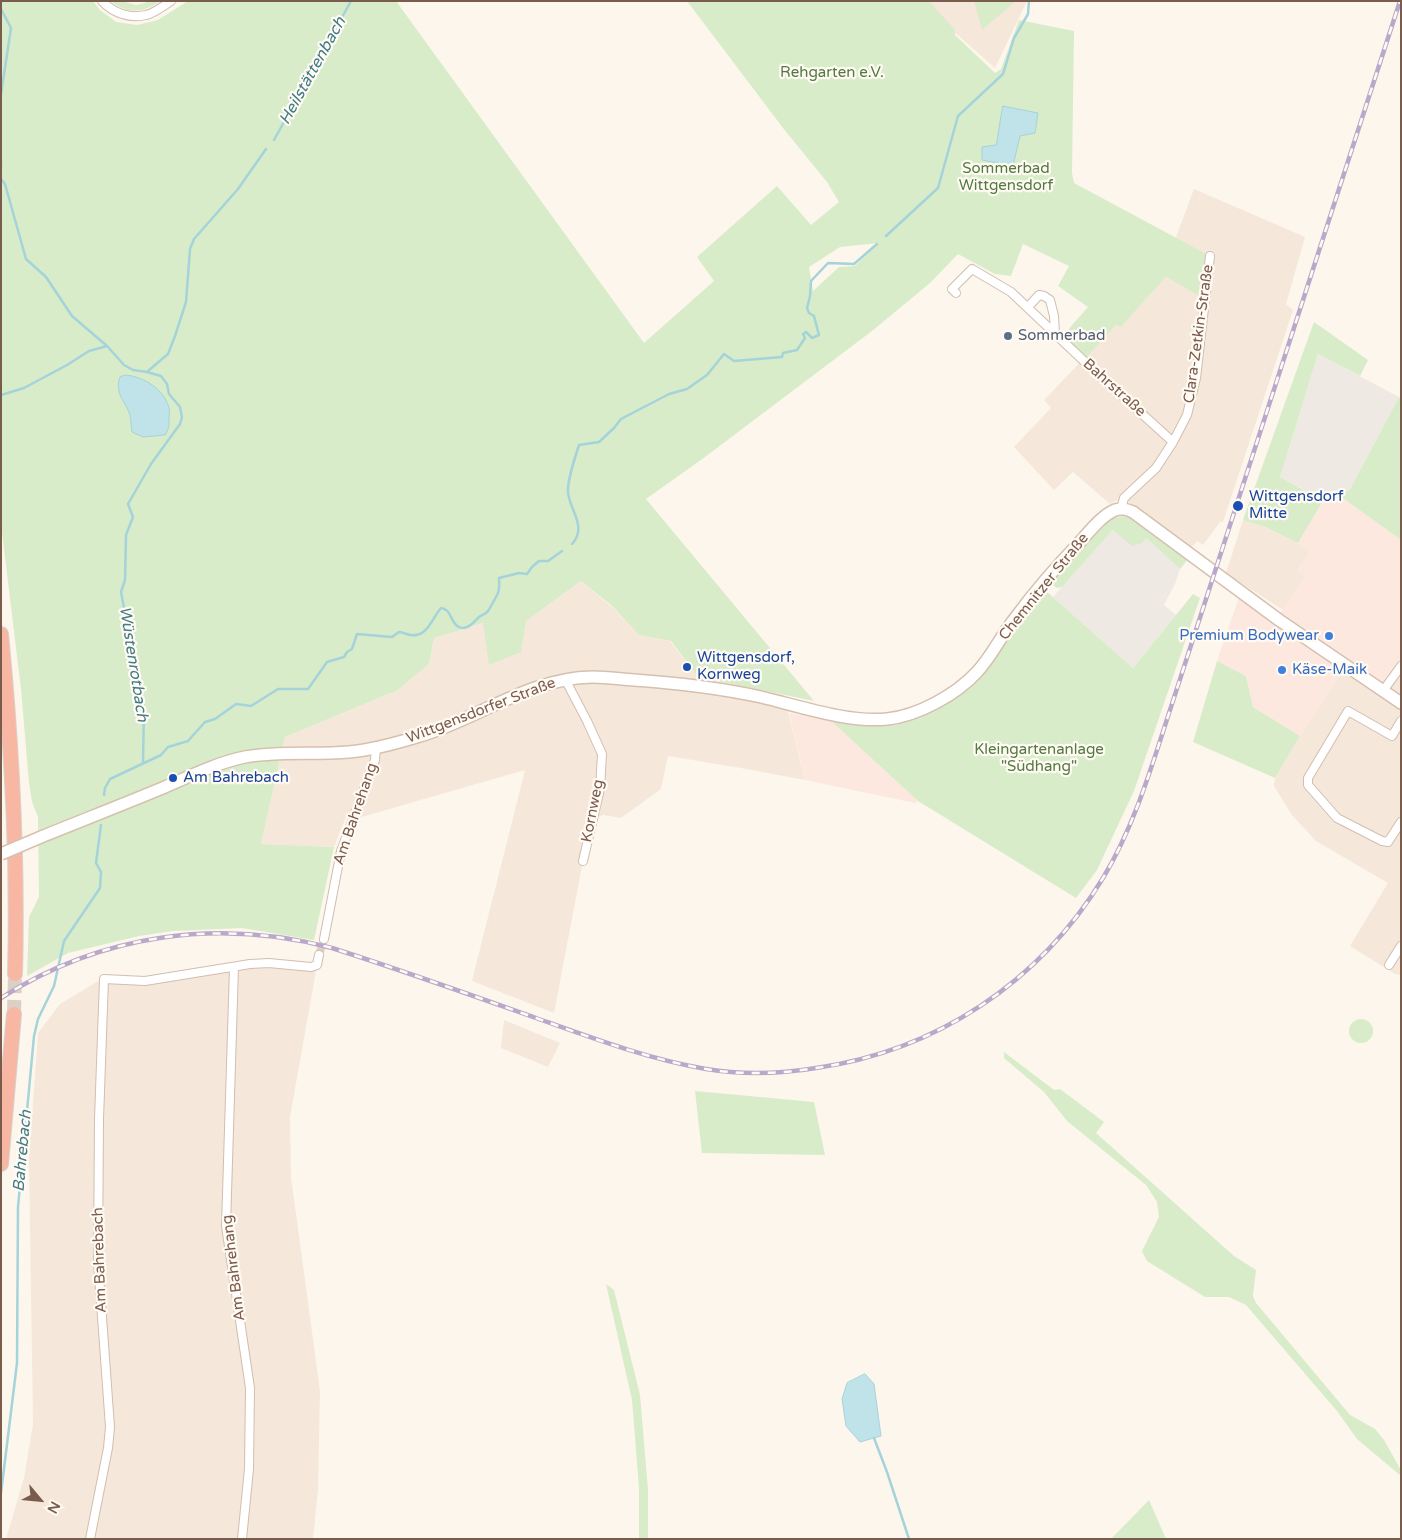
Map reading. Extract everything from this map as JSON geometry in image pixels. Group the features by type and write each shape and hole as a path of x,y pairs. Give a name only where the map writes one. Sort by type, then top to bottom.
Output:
{"highway":[{"path":"1,634 9,716 15,824 15,974"},
{"path":"1,1164 14,1014"}],"street":[{"path":"102,1 113,10 125,15 136,16 146,15 158,10 171,1"},
{"name":"Clara-Zetkin-Straße","path":"1121,509 1124,498 1156,468 1173,442 1187,415 1196,378 1210,256"},
{"name":"Bahrstraße","path":"956,292 952,289 972,269 1011,292 1173,442"},
{"path":"1028,307 1039,295 1050,300 1054,316 1055,334"},
{"path":"1121,509 1133,512 1249,599 1401,703"},
{"name":"Chemnitzer Straße","path":"650,681 746,694 820,711 872,720 890,719 907,714 949,695 967,682 979,670 1016,616 1070,553 1105,517 1121,509"},
{"path":"1382,691 1401,666"},
{"name":"Wittgensdorfer Straße","path":"1,854 187,777 235,760 254,756 346,752 376,748 422,735 457,722 539,686 565,679 592,677 650,681"},
{"name":"Kornweg","path":"565,679 588,721 602,754 600,788 583,861"},
{"path":"1401,721 1392,736 1348,711 1308,778 1308,785 1337,818 1382,841 1388,842 1401,822"},
{"name":"Am Bahrehang","path":"324,939 342,851 375,760 376,748"},
{"path":"1389,965 1401,946"},
{"path":"234,967 269,963 311,967 317,965 319,955"},
{"name":"Am Bahrehang","path":"234,967 226,1226 250,1388 249,1469 242,1539"},
{"name":"Am Bahrebach","path":"90,1539 108,1448 110,1427 98,1262 99,1119 104,978 145,980 234,967"}],"shaded area":[{"path":"927,1 1027,1 995,68 952,30"},
{"path":"1194,189 1305,237 1286,304 1293,310 1223,522 1220,522 1203,545 1197,541 1191,548 1127,501 1115,501 1110,504 1073,472 1054,490 1014,447 1051,408 1044,400 1116,325 1121,327 1166,277 1205,298 1176,237"},
{"path":"1318,354 1399,397 1350,489 1330,504 1280,477"},
{"path":"1340,496 1401,540 1401,657 1385,679 1378,681 1348,662 1300,736 1253,707 1246,676 1217,661 1239,597 1275,621 1305,576 1298,571 1310,551 1298,543 1323,501 1330,504"},
{"path":"1243,520 1265,527 1311,551 1298,570 1305,576 1283,610 1226,573"},
{"path":"1113,530 1146,538 1180,569 1175,584 1164,605 1176,615 1133,668 1053,597"},
{"path":"581,581 611,606 639,635 670,641 698,677 784,695 805,780 668,756 661,789 621,818 603,815 593,820 583,861 554,1013 472,981 525,770 358,818 346,817 334,847 261,844 285,737 398,690 429,664 434,638 483,623 526,621"},
{"path":"1401,657 1401,975 1395,974 1350,946 1388,883 1316,841 1292,815 1274,786 1275,778 1300,736 1348,662 1385,679"},
{"path":"789,713 831,721 918,801 915,803 805,780"},
{"path":"269,965 316,971 290,1117 291,1177 320,1391 318,1489 313,1539 6,1539 24,1478 33,1424 29,1159 38,1033 60,1004 100,980 146,982"},
{"path":"504,1020 560,1043 548,1067 501,1048"}],"green space":[{"path":"1,1 93,1 100,10 116,22 137,25 158,20 188,1 396,1 644,343 714,281 697,257 777,186 811,225 839,202 827,182 783,128 687,1 929,1 955,30 955,35 995,73 1001,69 1019,20 1074,31 1072,173 1074,183 1210,256 1205,299 1166,277 1121,327 1116,325 1083,361 1060,339 1088,307 1058,286 1069,266 1023,244 1011,276 995,274 958,254 930,283 872,331 646,499 814,701 698,677 671,641 639,635 611,605 581,581 526,621 521,652 489,665 483,623 434,638 429,664 398,690 285,737 261,844 334,847 314,940 242,928 173,931 139,936 68,953 27,976 29,917 39,897 38,817 32,802 29,783 21,689 1,524","holes":["879,243 855,266 839,267 813,291 809,267 840,247"]},
{"path":"110,1 122,1 136,5 160,1 147,8 135,11 123,8"},
{"path":"974,1 1016,1 982,30"},
{"path":"1314,322 1368,360 1360,376 1318,354 1280,477 1323,501 1298,543 1265,527 1243,520"},
{"path":"1399,397 1401,398 1401,540 1340,496 1350,489"},
{"path":"1123,516 1136,521 1188,559 1180,569 1146,538 1142,543 1132,546 1113,530 1062,587 1057,588 1051,584 1052,580 1101,525 1110,519"},
{"name":"Kleingartenanlage \"Südhang\"","path":"1045,590 1133,668 1193,594 1200,598 1134,791 1097,870 1076,898 918,801 831,721 896,725 947,703 969,689 990,665 1016,624"},
{"path":"1217,661 1246,676 1253,707 1300,736 1275,778 1193,742"},
{"path":"1361,1019 1366,1020 1372,1026 1372,1036 1366,1042 1361,1043 1356,1042 1350,1036 1349,1031 1350,1026 1356,1020"},
{"path":"1004,1052 1054,1090 1060,1089 1104,1122 1096,1133 1234,1256 1256,1270 1253,1296 1256,1303 1350,1415 1375,1429 1384,1440 1401,1470 1401,1476 1357,1439 1337,1411 1246,1305 1229,1297 1205,1297 1147,1261 1142,1251 1159,1217 1157,1202 1146,1185 1067,1121 1044,1092 1004,1058"},
{"path":"695,1091 814,1102 825,1155 702,1153"},
{"path":"606,1284 614,1290 640,1395 648,1490 648,1539 639,1539 639,1488 632,1400"},
{"path":"1149,1500 1166,1539 1111,1539"}],"water":[{"path":"1003,106 1038,113 1035,133 1020,136 1013,166 982,160 982,147 996,145"},
{"path":"126,375 146,381 163,395 169,408 168,428 165,435 143,437 132,432 130,415 118,388 120,377"},
{"path":"865,1374 874,1384 881,1436 860,1442 846,1426 842,1399 847,1383"}],"waterway":[{"name":"Heilstättenbach","path":"274,140 351,1"},
{"name":"Bahrebach","path":"886,236 938,188 958,116 1003,74 1014,38 1028,14 1029,1"},
{"name":"Wüstenrotbach","path":"1,9 11,28 1,94"},
{"name":"Heilstättenbach","path":"148,371 168,354 175,336 186,302 190,249 194,239 238,189 266,149"},
{"name":"Wüstenrotbach","path":"1,160 1,168"},
{"name":"Wüstenrotbach","path":"1,179 5,184 26,259 46,277 72,316 107,346 124,365 133,370 161,376 167,384 169,394 180,407 182,417 180,424 151,464 128,504 133,517 126,535 125,580 121,592 144,709 143,763"},
{"name":"Bahrebach","path":"572,544 576,538 578,525 569,498 568,488 579,445 599,442 621,419 669,394 687,389 707,375 724,354 734,361 782,357 783,353 797,350 805,338 803,334 806,332 812,338 819,335 814,316 809,313 807,308 811,281 828,263 854,264 877,244"},
{"path":"1,395 24,388 89,351 107,346"},
{"name":"Bahrebach","path":"104,795 105,788 110,779 161,755 168,747 188,741 205,722 215,719 236,704 251,706 278,689 308,689 327,662 344,657 352,649 357,634 392,637 399,632 417,635 426,630 441,608 449,613 456,625 462,628 468,627 486,613 495,600 499,591 499,578 519,573 527,574 539,561 548,561 562,551"},
{"name":"Bahrebach","path":"1,1493 17,1363 18,1207 34,1036 38,1019 54,986 64,941 100,888 101,872 96,863 101,825"},
{"path":"874,1438 909,1539"}],"tunnel":[{"path":"319,955 324,939"},
{"path":"14,1014 15,974"}],"railway":[{"path":"1,998 39,976 79,959 120,946 161,938 204,934 246,934 289,939 332,948 641,1054 706,1069 747,1073 775,1073 802,1070 860,1059 903,1046 943,1028 981,1006 1016,979 1048,949 1078,915 1103,878 1134,816 1157,751 1400,1"}],"place":[{"name":"Sommerbad","path":"1008,336"},
{"name":"Wittgensdorf Mitte","path":"1238,506"},
{"name":"Premium Bodywear","path":"1329,636"},
{"name":"Wittgensdorf, Kornweg","path":"687,667"},
{"name":"Käse-Maik","path":"1282,670"},
{"name":"Am Bahrebach","path":"173,778"}],"park label":[{"name":"Rehgarten e.V.","path":"832,73"},
{"name":"Sommerbad Wittgensdorf","path":"1006,178"}]}
